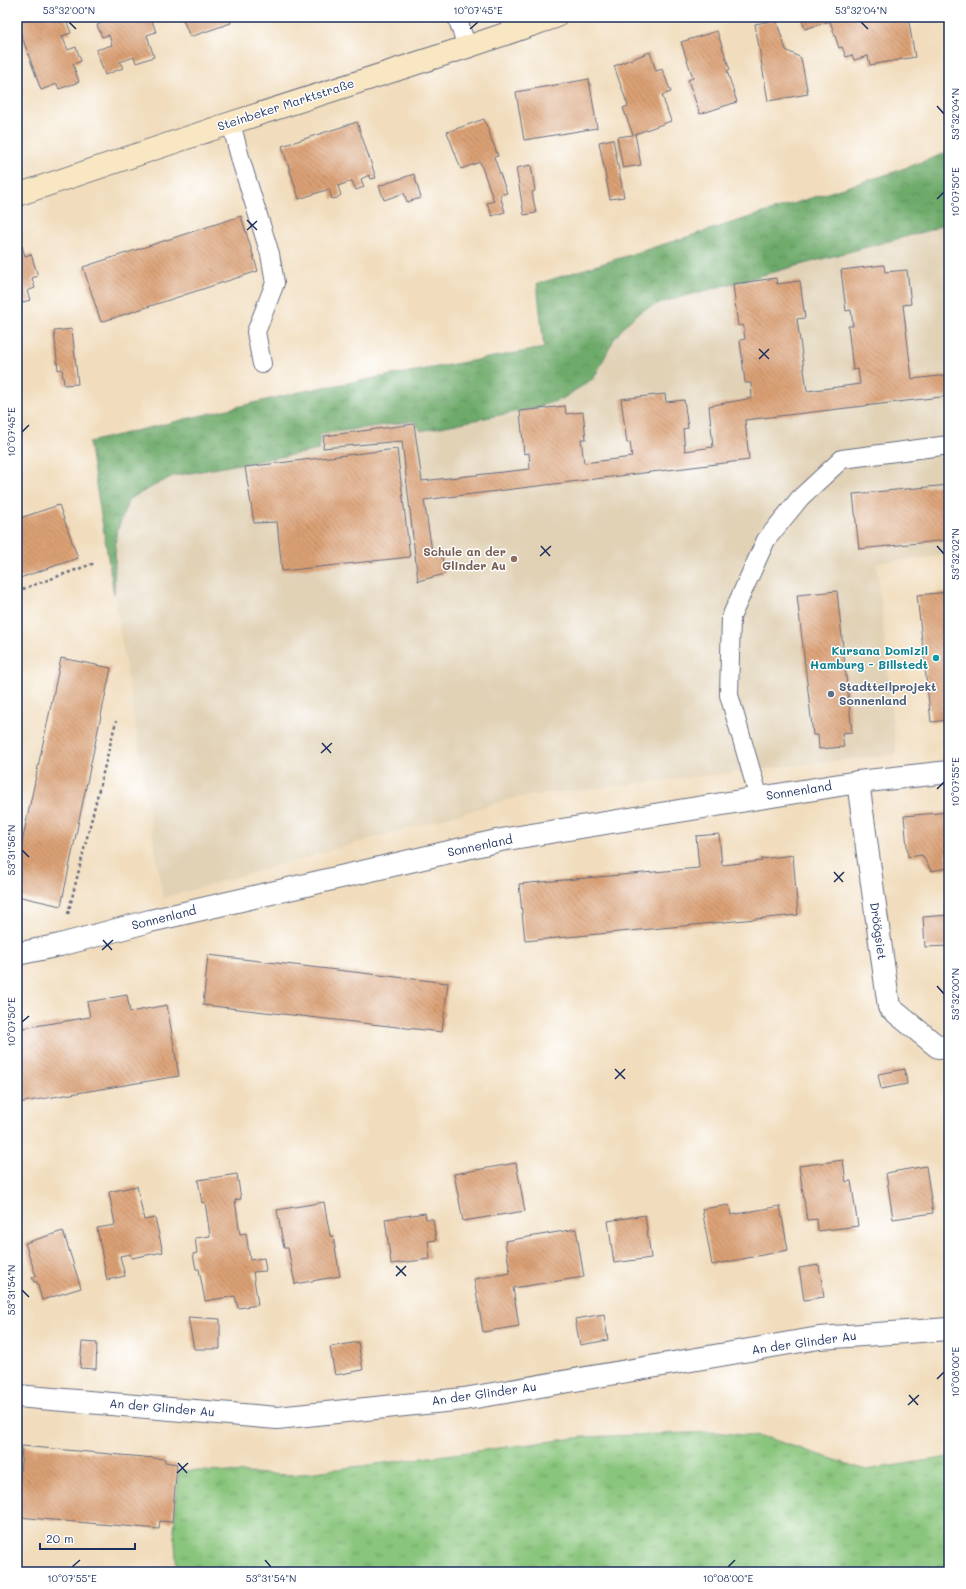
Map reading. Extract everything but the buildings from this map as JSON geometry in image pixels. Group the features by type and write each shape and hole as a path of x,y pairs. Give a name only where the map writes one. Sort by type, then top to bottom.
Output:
{"street":[{"name":"Steinbeker Marktstraße","path":"17,195 230,123 467,47 555,17"},
{"name":"Sonnenland","path":"17,954 60,945 150,921 496,842 858,782 949,772"},
{"name":"Dröögsiet","path":"858,782 889,1008 938,1047 949,1046"},
{"name":"An der Glinder Au","path":"17,1396 277,1418 464,1399 819,1338 949,1329"}],"lane":[{"path":"457,17 467,47"},
{"path":"230,123 270,254 275,283 256,332 262,364"},
{"path":"759,798 729,695 731,616 766,540 800,498 842,459 949,445"}],"path":[{"path":"17,591 95,563"},
{"path":"60,945 116,721"}],"shaded area":[{"name":"Schule an der Glinder Au","path":"949,222 949,555 877,563 896,754 519,797 163,898 114,594 116,534 129,499 173,476 319,450 319,434 415,421 534,408 562,399 594,378 614,339 626,324 641,311 658,303 929,230"}],"green space":[{"path":"949,152 949,222 930,230 659,303 641,311 626,324 614,339 594,378 562,399 534,408 421,431 415,421 320,434 319,450 173,476 129,499 116,534 114,594 89,442 308,390 544,348 537,284 891,173"},
{"path":"715,1432 768,1438 866,1470 949,1457 949,1572 177,1572 174,1529 179,1470 292,1475 584,1437"}],"place":[{"name":"Schule an der Glinder Au","path":"514,559"},
{"name":"Kursana Domizil Hamburg - Billstedt","path":"936,658"},
{"name":"Stadtteilprojekt Sonnenland","path":"831,694"}]}
